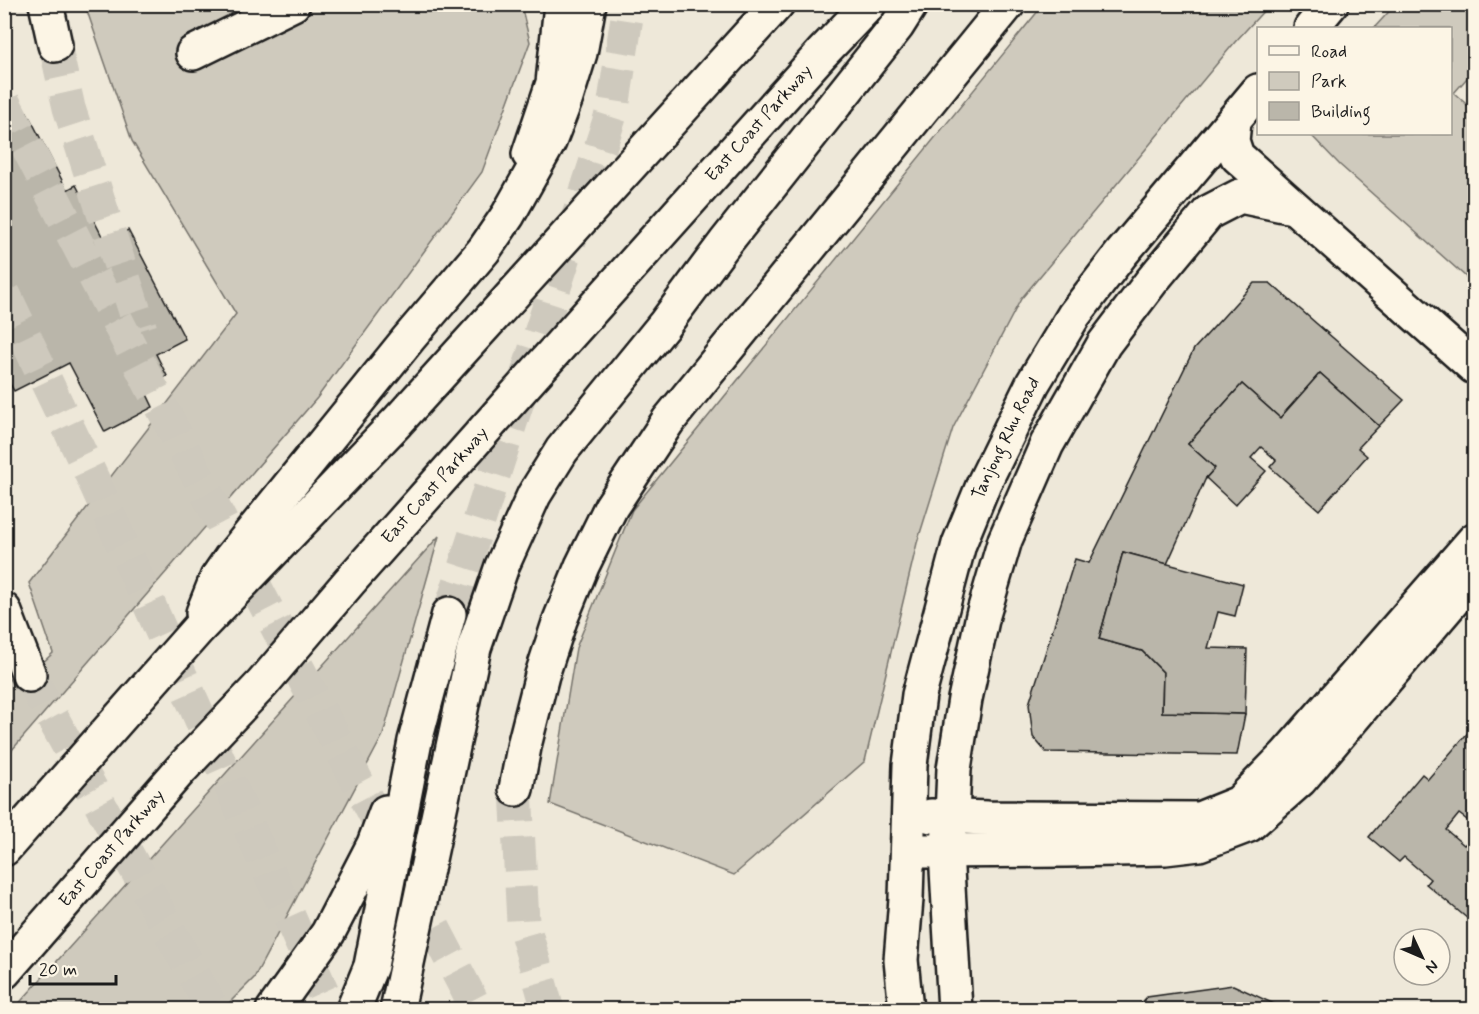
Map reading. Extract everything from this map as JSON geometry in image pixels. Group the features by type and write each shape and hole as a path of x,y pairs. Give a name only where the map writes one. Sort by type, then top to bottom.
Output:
{"main road":[{"path":"46,4 55,45"},
{"path":"193,53 293,4"},
{"path":"508,215 553,83 561,4"},
{"path":"198,629 210,593 230,559 409,338 484,250 508,215 549,142 566,98 580,53 589,4"},
{"path":"4,849 198,629 397,422 777,4"},
{"name":"East Coast Parkway","path":"4,972 182,768 262,684 551,354 822,53 869,4"},
{"path":"397,1010 474,648 502,566 534,495 562,450 664,325 725,243 897,26 911,4"},
{"path":"516,789 525,742 545,664 582,566 611,507 668,421 1008,4"},
{"path":"1312,27 1331,4"},
{"name":"Tanjong Rhu Road","path":"906,1010 901,960 906,899 910,765 919,695 960,544 984,483 1033,383 1074,315 1121,254 1257,92"},
{"path":"1233,121 1232,141 1237,156 1474,367"},
{"path":"955,1010 946,852 952,816 954,769 965,699 983,615 1005,540 1047,444 1104,344 1151,282 1209,212 1240,196 1293,207"},
{"path":"908,815 1199,832 1239,803 1286,755 1474,540"},
{"path":"906,850 946,852 1128,849 1199,832 1249,825 1300,780 1474,576"},
{"path":"4,610 29,675"},
{"path":"352,1010 371,966 415,741 449,614"},
{"path":"273,1010 328,933 374,844 415,741"},
{"path":"949,900 957,877 967,865 991,850"}],"green space":[{"path":"85,5 521,5 530,42 482,172 317,398 5,758 4,671 15,688 53,653 29,583 236,314 132,141"},
{"path":"1043,5 1269,5 1235,42 1021,299 953,428 917,543 865,761 734,875 550,804 576,648 632,510"},
{"path":"1395,5 1474,5 1474,70 1454,93 1474,111 1474,284 1340,165 1312,136 1452,135 1452,27 1375,27"},
{"path":"439,536 383,735 254,978 223,1009 14,1009"}],"building":[{"path":"1474,87 1474,99 1468,94"},
{"path":"27,112 67,190 76,185 105,242 128,230 185,339 156,354 167,376 144,388 153,407 105,432 69,363 14,391 4,373 4,155 6,154 4,123"},
{"path":"1254,283 1270,283 1404,400 1379,426 1320,373 1280,418 1242,384 1188,444 1215,468 1206,478 1167,564 1123,552 1099,639 1142,651 1163,672 1162,712 1245,714 1237,755 1046,752 1033,737 1029,704 1075,559 1089,563 1194,349"},
{"path":"1320,373 1379,426 1358,448 1367,456 1319,510 1270,467 1276,460 1261,447 1251,458 1266,471 1235,505 1206,478 1215,468 1188,444 1242,384 1280,418"},
{"path":"1123,552 1243,584 1235,616 1218,612 1208,648 1247,649 1245,714 1162,712 1163,672 1142,651 1099,639"},
{"path":"1471,729 1474,732 1474,825 1459,814 1446,830 1464,845 1474,836 1474,924 1426,884 1430,879 1404,857 1399,862 1369,837 1422,774 1428,779"},
{"path":"1233,985 1287,1010 1135,1010 1147,997"}],"tunnel":[{"path":"449,614 613,108 629,4"},
{"path":"55,45 69,108 141,330"},
{"path":"4,102 477,1010"},
{"path":"4,293 93,479 331,1010"},
{"path":"29,675 213,1010"},
{"path":"516,789 523,922 548,1010"}]}
